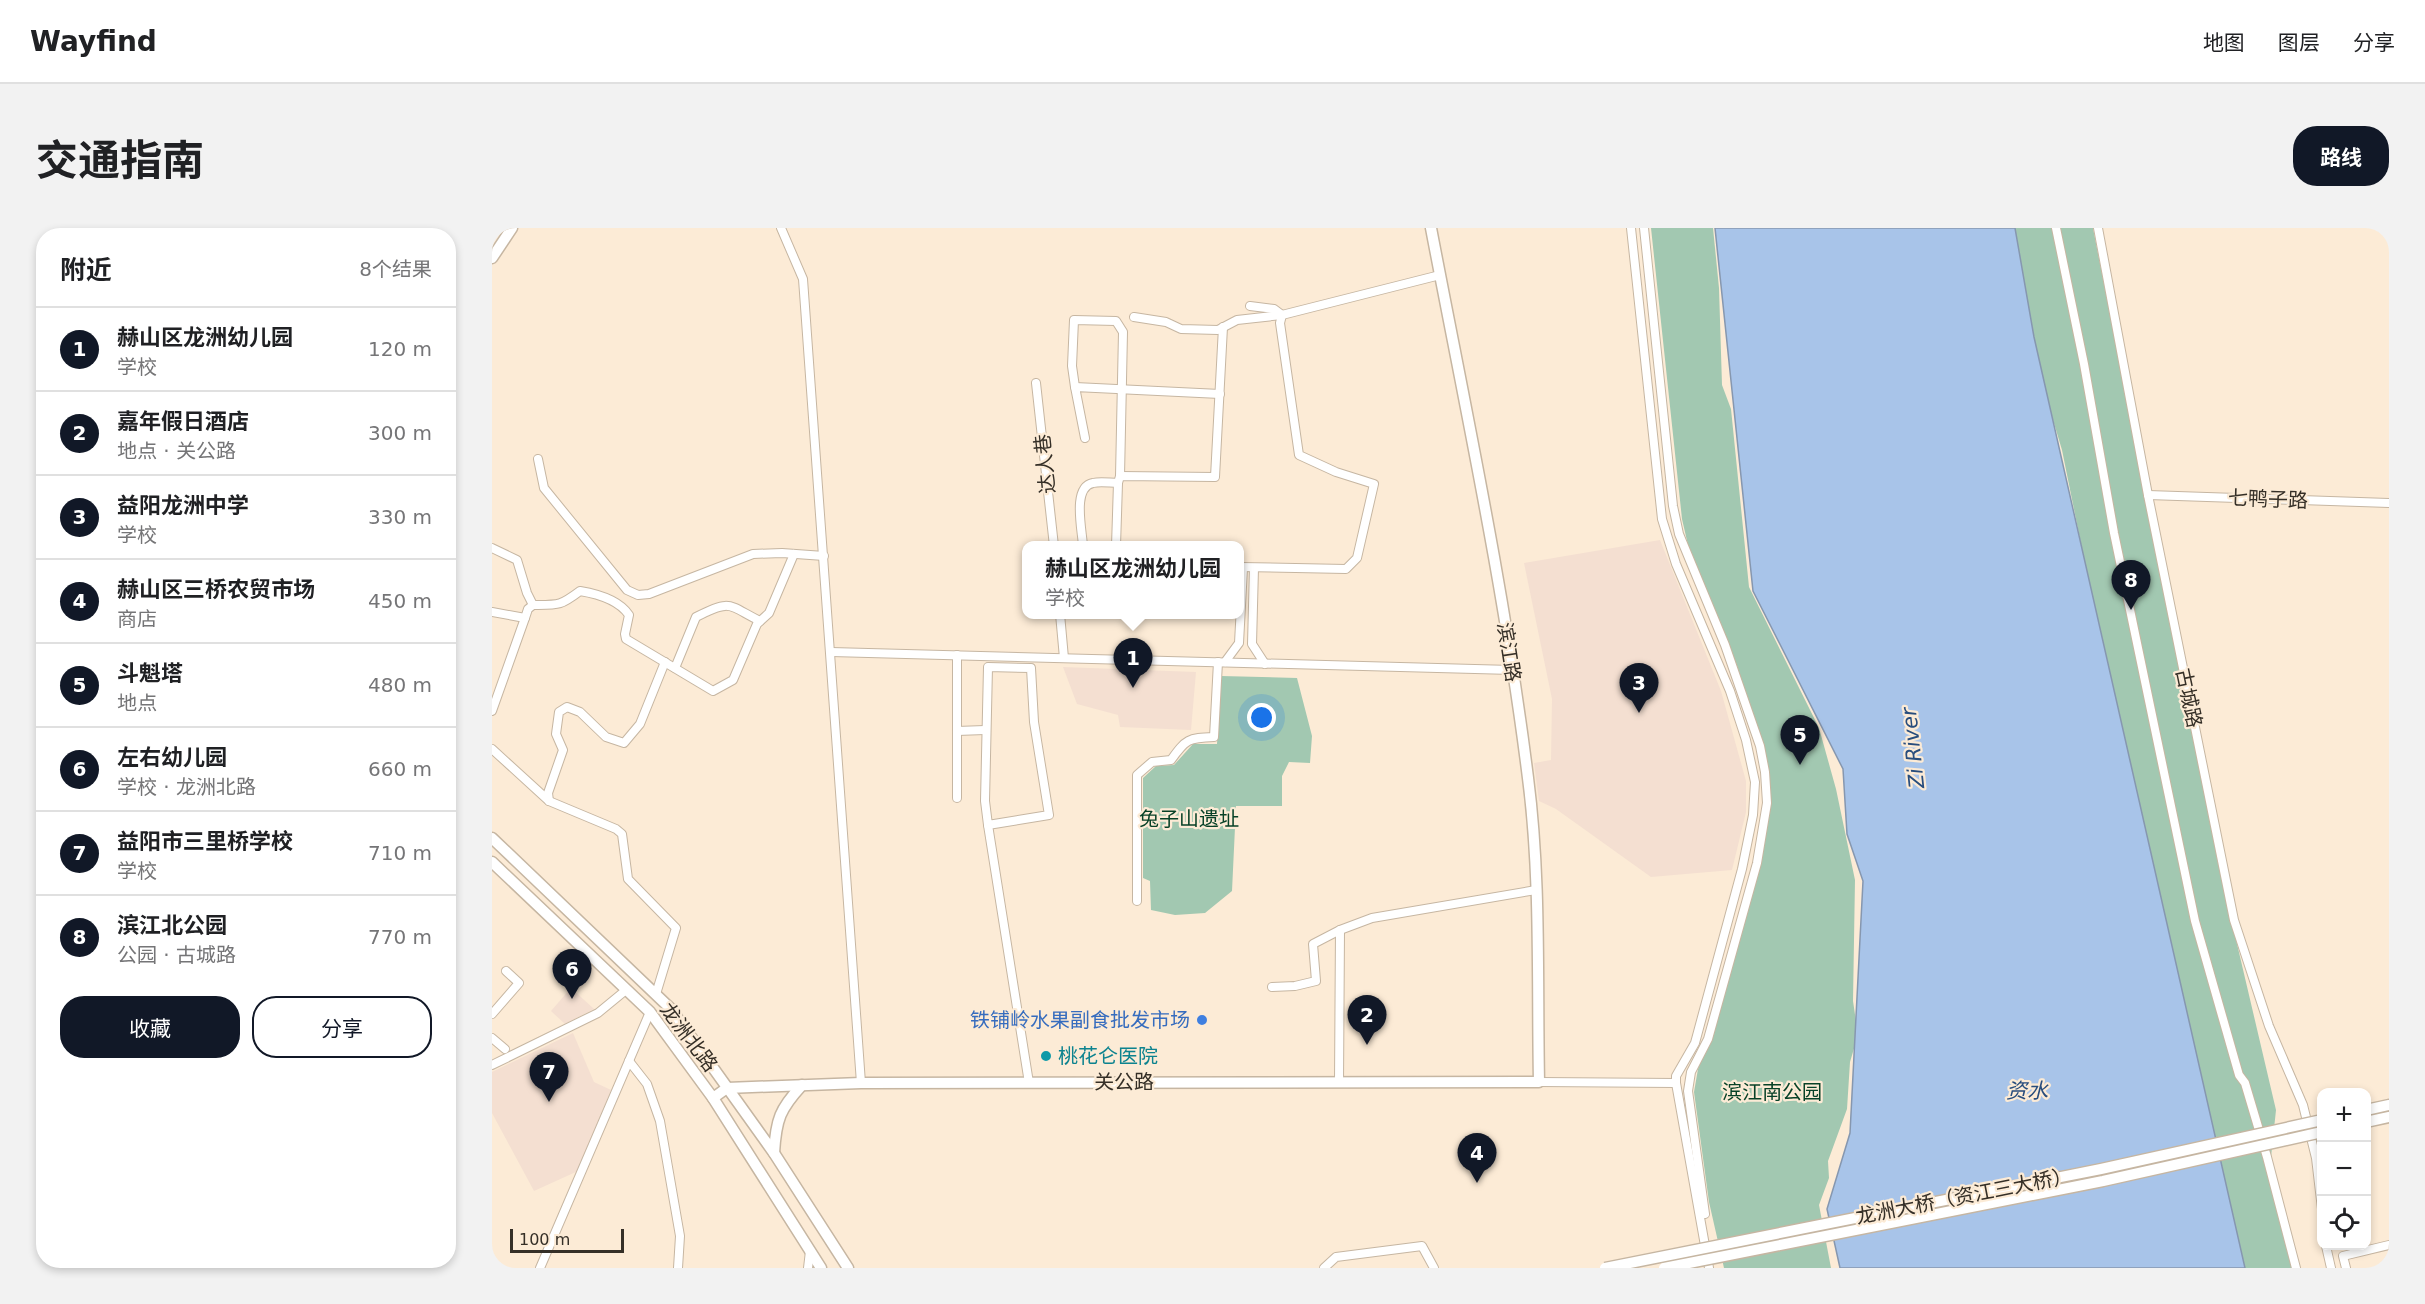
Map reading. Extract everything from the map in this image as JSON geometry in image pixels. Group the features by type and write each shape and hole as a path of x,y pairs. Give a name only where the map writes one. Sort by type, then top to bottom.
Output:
{"main road":[{"path":"492,258 512,228"},
{"name":"滨江路","path":"1431,228 1497,571 1528,780 1536,890 1539,1082"},
{"name":"龙洲北路","path":"492,838 671,1009 774,1153 848,1268"},
{"name":"龙洲北路","path":"492,862 650,1012 713,1098 821,1268"},
{"name":"关公路","path":"727,1088 861,1083 1539,1082"},
{"path":"774,1153 775,1127 785,1104 802,1085"},
{"path":"713,1098 727,1088"},
{"path":"2371,1109 2389,1105"},
{"path":"2371,1121 2389,1117"},
{"name":"龙洲大桥（资江三大桥）","path":"1605,1268 2101,1169 2317,1121"},
{"name":"龙洲大桥（资江三大桥）","path":"1664,1268 2103,1181 2317,1133"}],"street":[{"path":"781,228 803,279 861,1083"},
{"path":"1631,228 1662,519 1676,564 1730,691 1746,740 1755,782 1753,815 1742,868 1695,1043 1676,1076 1709,1268"},
{"path":"1644,228 1673,506 1679,534 1725,645 1760,746 1767,803 1757,863 1708,1039 1691,1072 1688,1091 1705,1214"},
{"path":"2056,228 2084,363 2114,533 2195,921 2239,1075 2245,1083 2267,1156 2296,1268"},
{"name":"古城路","path":"2098,228 2148,495 2234,920 2269,1026 2303,1105 2316,1158 2320,1196"},
{"path":"1134,317 1166,322 1181,329 1218,330 1237,320 1282,315 1440,274"},
{"path":"1250,306 1274,309 1282,315"},
{"path":"1244,567 1346,569 1357,558 1374,484 1336,472 1299,455 1280,323 1282,315"},
{"path":"1085,438 1072,366 1074,320 1116,321 1124,332 1116,541"},
{"path":"1083,541 1079,496 1086,485 1119,479 1215,477 1223,327"},
{"name":"达人巷","path":"1036,383 1053,541"},
{"path":"1075,387 1220,394"},
{"path":"538,459 544,488 627,590 638,594 650,594 753,554 824,556"},
{"name":"七鸭子路","path":"2148,495 2389,503"},
{"path":"492,548 517,560 533,604"},
{"path":"492,711 528,609 533,604 559,605 580,591 623,605 629,615 626,639 713,691 721,688 733,680 760,621 769,613 794,554"},
{"path":"1254,568 1251,644 1264,664"},
{"path":"675,668 696,617 723,605 746,611 760,621"},
{"path":"492,612 525,618"},
{"path":"1060,619 1064,658"},
{"path":"1137,901 1137,775 1152,762 1171,760 1183,743 1196,738 1214,737 1222,662 1239,644 1240,619"},
{"path":"831,652 1512,670"},
{"path":"957,656 957,798"},
{"path":"549,801 548,793 563,750 556,734 559,712 567,707 580,712 600,732 624,743 640,724 665,662"},
{"path":"988,825 1049,815 1034,722 1031,668 988,667 985,801 988,825 1029,1083"},
{"path":"957,731 986,730"},
{"path":"492,749 549,801 616,829 622,834 628,879 676,928 656,994"},
{"path":"1272,987 1295,986 1316,981 1313,944 1340,930 1372,918 1536,890"},
{"path":"1339,1082 1340,930"},
{"path":"492,1014 519,983 506,971"},
{"path":"492,1065 598,1013 626,990"},
{"path":"540,1268 650,1012"},
{"path":"492,1038 505,1049"},
{"path":"629,1061 647,1084 660,1121 680,1236 678,1268"},
{"path":"1539,1082 1676,1083"},
{"path":"2346,1268 2343,1256 2389,1245"},
{"path":"1324,1268 1336,1257 1422,1246 1434,1268"},
{"path":"2327,1250 2331,1268"},
{"path":"808,1268 810,1251"}],"shaded area":[{"path":"1660,540 1721,691 1746,781 1746,812 1732,870 1651,877 1556,809 1539,801 1534,763 1551,760 1552,699 1524,563"},
{"path":"1063,667 1196,672 1191,730 1120,727 1118,715 1077,704"},
{"path":"571,988 594,1009 565,1024 551,1011"},
{"path":"573,1033 594,1082 611,1090 578,1171 534,1191 492,1113 492,1072"}],"green space":[{"name":"滨江南公园","path":"1651,228 1713,228 1719,288 1722,385 1731,409 1749,587 1819,728 1836,789 1855,880 1853,1001 1858,1035 1850,1062 1847,1109 1828,1161 1829,1178 1819,1205 1831,1268 1724,1268 1709,1202 1694,1092 1698,1069 1716,1026 1756,876 1770,812 1769,781 1763,743 1736,663 1688,545 1682,519"},
{"path":"2009,228 2093,228 2218,863 2276,1110 2271,1157 2297,1268 2235,1268 2127,771 2062,450 2025,326"},
{"name":"兔子山遗址","path":"1221,676 1297,678 1312,736 1310,763 1289,762 1282,776 1282,806 1236,806 1232,891 1205,913 1175,915 1151,910 1150,881 1143,878 1143,778 1156,766 1174,765 1193,744 1217,744"}],"water":[{"name":"资水","path":"1715,228 2015,228 2034,337 2245,1268 1840,1268 1827,1209 1850,1133 1863,881 1847,834 1843,769 1753,591"}],"place":[{"name":"滨江北公园","path":"2131,610"},
{"name":"赫山区龙洲幼儿园","path":"1133,688"},
{"name":"益阳龙洲中学","path":"1639,713"},
{"name":"斗魁塔","path":"1800,765"},
{"name":"左右幼儿园","path":"572,999"},
{"name":"铁铺岭水果副食批发市场","path":"1202,1020"},
{"name":"嘉年假日酒店","path":"1367,1045"},
{"name":"桃花仑医院","path":"1046,1056"},
{"name":"益阳市三里桥学校","path":"549,1102"},
{"name":"赫山区三桥农贸市场","path":"1477,1183"}],"water label":[{"name":"Zi River","path":"1913,748"}]}
